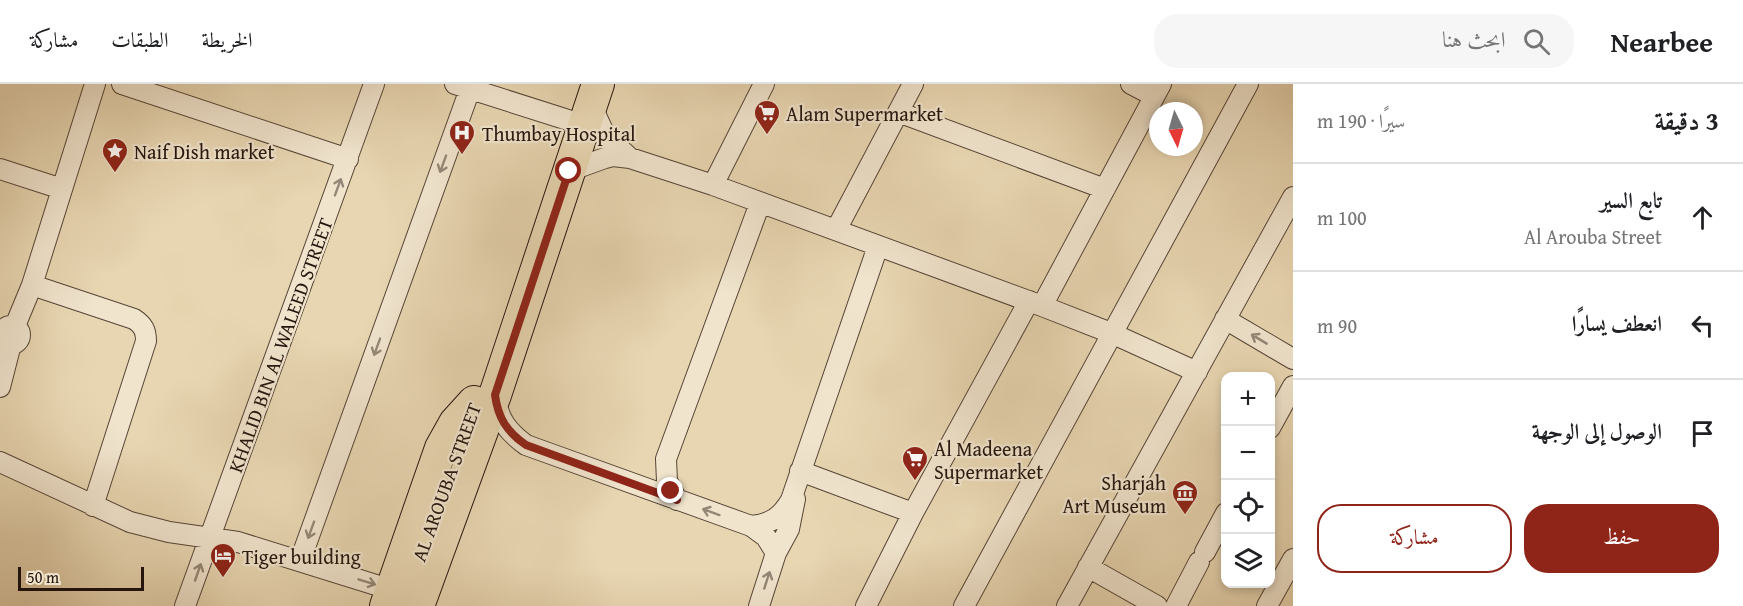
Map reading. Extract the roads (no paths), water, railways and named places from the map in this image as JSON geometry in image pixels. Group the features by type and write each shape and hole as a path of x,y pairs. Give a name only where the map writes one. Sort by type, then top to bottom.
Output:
{"main road":[{"name":"AL AROUBA STREET","path":"486,403 569,171 584,98"},
{"name":"AL AROUBA STREET","path":"486,403 584,98"},
{"path":"399,602 441,448 455,423 486,403"},
{"path":"436,606 477,483 487,436 486,403"}],"street":[{"path":"0,387 7,336 32,285 95,84"},
{"path":"122,84 348,159"},
{"name":"KHALID BIN AL WALEED STREET","path":"186,606 375,84"},
{"path":"713,185 764,84"},
{"path":"836,230 913,84"},
{"path":"866,606 913,513 1105,189 1158,90 1131,84"},
{"path":"964,606 1248,84"},
{"path":"300,561 463,86 584,98 605,135 630,158"},
{"path":"898,112 1105,189"},
{"path":"569,171 613,156 630,158 713,185 1036,304 1111,333 1197,372"},
{"path":"0,169 62,189"},
{"path":"1067,606 1293,197"},
{"path":"631,484 652,475 666,459 760,203"},
{"path":"751,526 764,525 775,520 784,511 797,480 878,246"},
{"path":"32,285 134,319 146,332 147,341 93,506"},
{"path":"1225,319 1293,359"},
{"path":"1271,426 1293,386"},
{"path":"486,403 513,436 544,452 751,526 766,537 776,553"},
{"path":"666,459 667,481 677,500"},
{"path":"0,462 130,522 189,536 238,542 300,561 399,602"},
{"path":"797,480 913,513"},
{"path":"759,606 776,553 789,529 797,480"},
{"path":"1176,606 1221,522"},
{"path":"1267,606 1293,559"},
{"path":"1088,567 1157,606"}],"place":[{"name":"Alam Supermarket","path":"767,136"},
{"name":"Thumbay Hospital","path":"462,156"},
{"name":"Naif Dish market","path":"115,174"},
{"name":"Al Madeena Supermarket","path":"915,482"},
{"name":"Sharjah Art Museum","path":"1185,516"},
{"name":"Tiger building","path":"223,579"}]}
